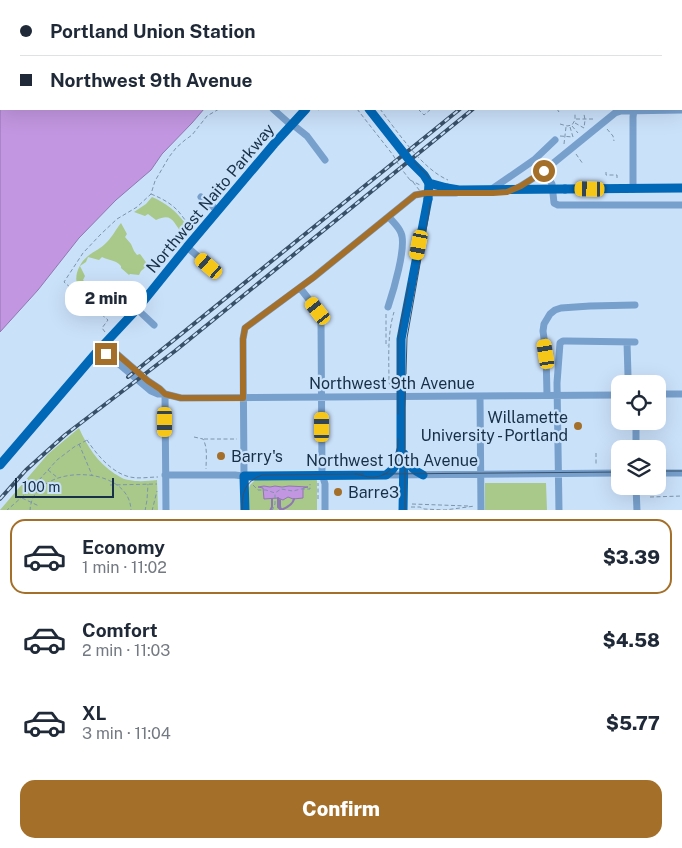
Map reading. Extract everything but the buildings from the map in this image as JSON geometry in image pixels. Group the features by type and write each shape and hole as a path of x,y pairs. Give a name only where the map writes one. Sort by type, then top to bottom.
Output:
{"main road":[{"name":"Northwest Naito Parkway","path":"0,465 102,346 137,309 187,247 305,110"},
{"path":"370,110 429,183 428,199 400,351 402,451 408,507"},
{"path":"429,183 459,190 682,188"},
{"path":"402,451 408,464 423,475"},
{"path":"386,475 398,463 402,451"},
{"name":"Northwest 10th Avenue","path":"244,476 386,475"},
{"path":"244,476 245,510"}],"street":[{"path":"274,110 307,136 326,160"},
{"path":"633,189 634,110"},
{"path":"244,476 243,339 245,328 300,288 415,195 420,193 501,193 517,189 544,171 618,112 682,110"},
{"path":"488,193 534,160 558,138"},
{"path":"544,171 552,184 554,203 558,205 682,205"},
{"path":"201,197 218,212"},
{"path":"388,307 394,288 403,242 400,230 389,217"},
{"path":"187,247 209,266"},
{"path":"300,288 320,315 322,476 325,484 325,510"},
{"path":"547,395 546,354 543,331 544,324 550,314 561,308 635,306"},
{"path":"137,309 154,325"},
{"path":"558,510 557,395 559,346 561,342 631,342 628,375"},
{"name":"Northwest 9th Avenue","path":"102,346 106,354 147,388 158,394 181,398 611,395"},
{"path":"165,394 166,510"},
{"path":"666,394 682,394"},
{"path":"480,396 481,508"},
{"name":"Northwest 10th Avenue","path":"386,475 611,473"},
{"path":"666,473 682,473"},
{"name":"Northwest 10th Avenue","path":"165,476 235,474 244,476"},
{"path":"636,495 637,510"}],"path":[{"path":"102,328 108,320 64,282 83,253 100,234 117,219 137,207 151,194 155,181 168,157 192,135 208,116 217,110"},
{"path":"358,110 410,180 428,199"},
{"path":"381,110 407,144 434,173"},
{"path":"419,110 424,115 430,110"},
{"path":"571,126 574,123 575,113"},
{"path":"574,123 584,128 584,114"},
{"path":"575,119 594,120"},
{"path":"602,123 613,136 614,141"},
{"path":"560,124 571,126 578,133"},
{"path":"564,144 566,126"},
{"path":"558,138 573,137 571,126"},
{"path":"576,154 583,164"},
{"path":"606,172 606,175 617,175 617,178"},
{"path":"413,182 421,186 429,183"},
{"path":"151,194 172,205 198,234"},
{"path":"388,307 386,316 386,344 388,347"},
{"path":"391,386 389,383 388,347 390,326 394,312"},
{"path":"194,437 203,439 234,439"},
{"path":"6,510 22,498 61,456 88,439 99,456 124,475 140,478 165,476"},
{"path":"203,439 206,446 206,475"},
{"path":"79,444 92,475"},
{"path":"596,453 596,466"},
{"path":"48,469 58,478"},
{"path":"30,510 34,496 41,488 58,478 78,474 92,475 118,485 129,498 131,510"},
{"path":"140,478 141,484"},
{"path":"145,510 148,484"},
{"path":"110,485 157,484"},
{"path":"252,484 258,490 274,493 281,489 293,491 310,489 310,484"},
{"path":"152,510 157,491"},
{"path":"272,510 275,499 274,493"},
{"path":"650,497 682,496"},
{"path":"22,498 39,506"},
{"path":"408,507 466,505 481,508"},
{"path":"408,507 444,510 466,508 468,506"}],"green space":[{"path":"152,197 166,205 182,219 185,223 182,233 169,218 156,220 148,214 145,216 134,212 146,204"},
{"path":"121,223 127,234 125,237 134,251 137,255 140,254 148,265 139,275 129,275 114,261 102,257 99,260 88,257 86,262 80,266 85,276 83,280 100,300 94,300 80,291 76,282 77,272 81,263 88,256 107,242"},
{"path":"79,428 93,453 115,474 132,481 157,480 158,510 0,510 48,454"},
{"path":"317,479 317,510 249,510 249,488 255,480"},
{"path":"485,483 546,483 547,510 485,510"}],"shaded area":[{"path":"0,110 203,110 162,154 151,170 116,200 79,238 38,290 0,332"},
{"path":"258,487 308,487 303,488 303,498 293,499 288,497 283,500 278,498 264,499 263,488"}],"waterway":[{"path":"278,498 278,507 281,510 291,504 294,499"},
{"path":"270,510 272,499"},
{"path":"280,500 281,510"}],"tram line":[{"path":"372,110 400,147 426,174 432,185 429,213 407,338 405,510"},
{"path":"398,414 398,341 409,283"},
{"path":"355,474 373,477 387,473 396,458 398,439"},
{"path":"666,471 682,471"},
{"path":"383,474 611,472"},
{"path":"242,510 245,489 251,481 262,475 363,474"}],"railway":[{"path":"128,377 459,110"},
{"path":"0,499 26,470 65,435 175,351 472,110"}],"place":[{"name":"Willamette University - Portland","path":"578,426"},
{"name":"Barry's","path":"221,456"},
{"name":"Barre3","path":"338,492"}],"route":[{"path":"106,354 102,346 110,348 165,394 181,398 243,398 243,334 245,328 300,288 415,195 420,193 507,192 534,179 544,171"}]}
